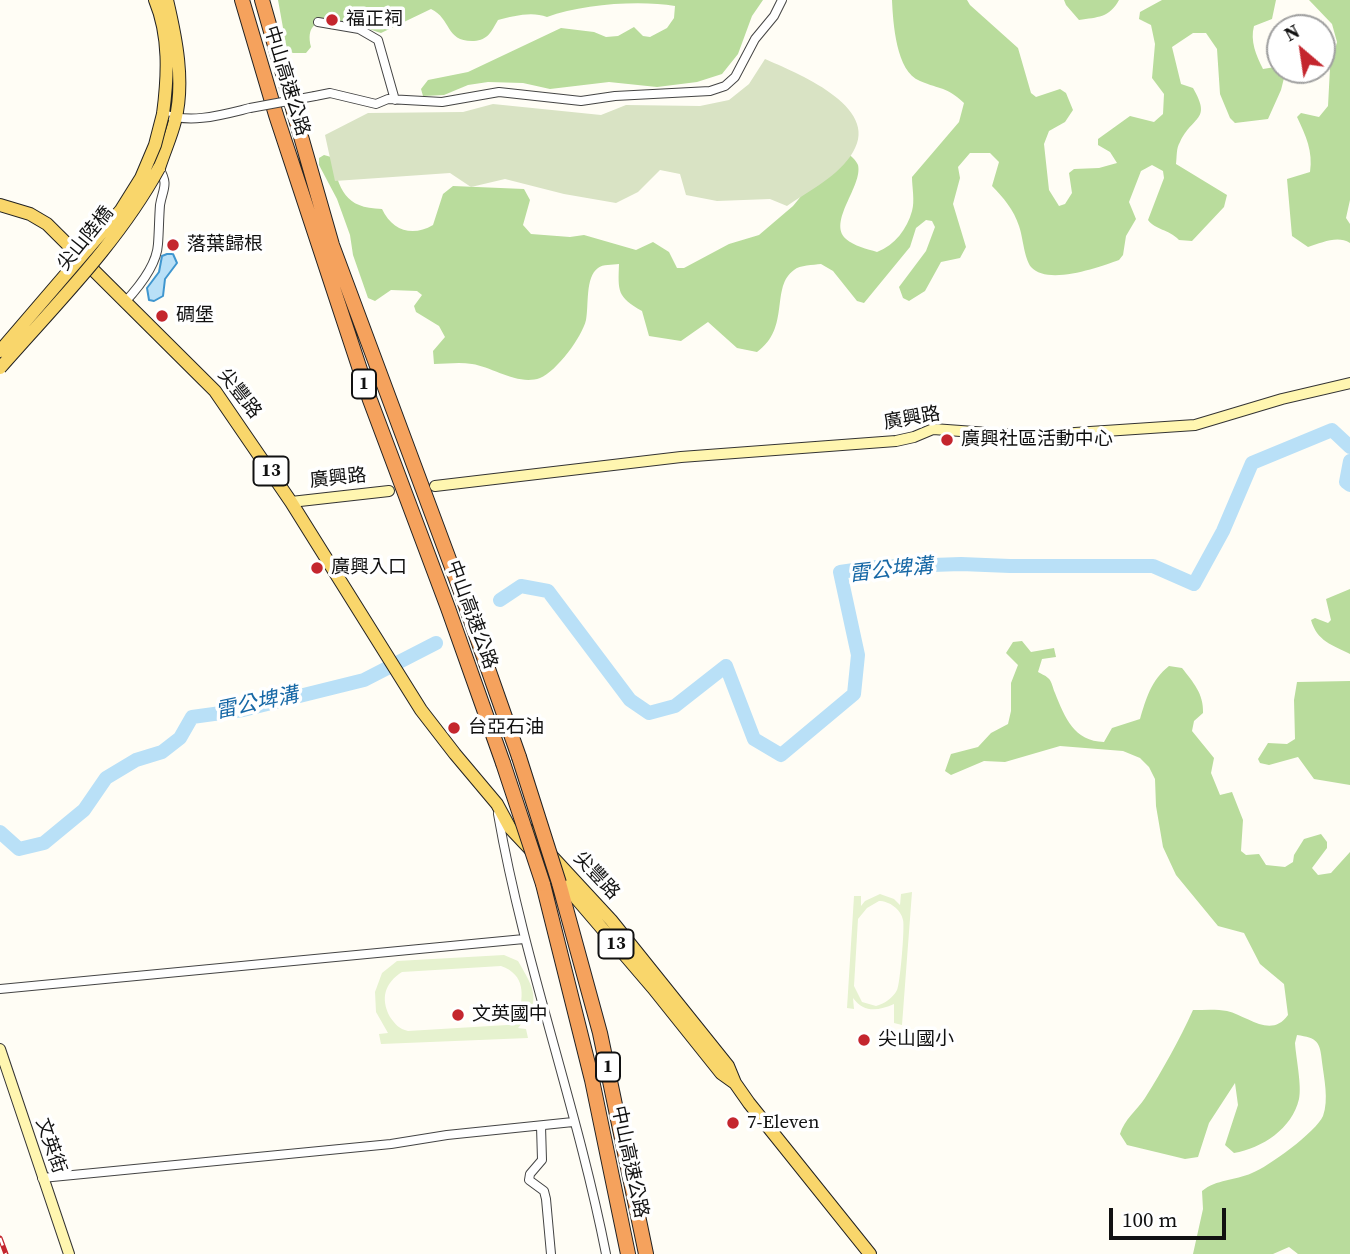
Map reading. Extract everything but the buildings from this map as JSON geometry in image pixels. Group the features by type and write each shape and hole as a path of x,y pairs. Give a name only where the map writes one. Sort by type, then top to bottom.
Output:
{"highway":[{"name":"中山高速公路","path":"242,0 276,115 370,400 448,608 543,884 592,1080 628,1254"},
{"name":"中山高速公路","path":"262,0 332,245 460,589 519,757 559,883 600,1033 646,1254"}],"main road":[{"path":"155,0 164,32 169,116"},
{"path":"167,0 176,38 179,79 169,116"},
{"name":"尖山陸橋","path":"0,368 111,241 143,197 159,168 169,116"},
{"name":"尖山陸橋","path":"0,352 121,210 141,178 169,116"},
{"name":"尖豐路","path":"0,205 30,214 47,224 215,391 291,502 405,684 454,754 497,804 510,828 576,898 722,1073 735,1083 870,1254"}],"street":[{"path":"169,116 207,118 330,93 376,104 388,99 442,102 499,92 581,100 710,91 725,86 735,77 755,38 774,16 782,0"},
{"path":"318,22 359,29 378,40 395,100"},
{"path":"125,302 135,291 158,247 160,203 166,185 159,168"},
{"name":"廣興路","path":"435,486 684,457 896,441 933,429 1030,436 1195,425 1282,399 1350,383"},
{"name":"廣興路","path":"291,502 389,491"},
{"path":"497,804 524,939 573,1122 592,1182 606,1254"},
{"path":"0,989 524,939"},
{"name":"文英街","path":"0,1049 69,1254"},
{"path":"42,1178 391,1144 447,1135 573,1122"},
{"path":"541,1126 542,1160 530,1174 529,1180 544,1192 551,1254"}],"green space":[{"path":"278,0 763,0 752,16 738,54 722,74 697,82 657,87 609,82 550,89 523,83 488,82 468,85 444,95 423,96 421,89 428,80 468,72 561,28 594,32 606,37 618,36 634,27 643,36 650,37 667,28 674,18 675,6 611,4 547,17 535,14 516,16 498,20 486,37 474,41 458,38 438,13 431,9 381,33 347,23 323,21 314,25 310,33 311,47 306,53 293,53 287,50"},
{"path":"892,0 967,0 1018,48 1031,93 1036,97 1060,89 1066,93 1073,110 1065,122 1049,131 1044,144 1049,190 1059,206 1065,204 1072,193 1069,173 1074,169 1099,168 1117,163 1110,152 1098,145 1098,139 1130,116 1154,122 1163,114 1164,94 1152,78 1155,44 1151,25 1139,19 1140,12 1162,0 1276,0 1273,14 1266,14 1266,21 1254,26 1253,43 1263,69 1266,68 1266,84 1282,84 1268,119 1235,123 1230,118 1220,94 1217,49 1206,33 1193,33 1172,47 1181,84 1193,88 1201,107 1201,112 1179,144 1176,164 1227,195 1224,207 1192,241 1179,240 1148,220 1164,178 1163,171 1152,165 1141,171 1129,202 1136,219 1126,236 1123,255 1119,260 1061,275 1039,272 1031,267 1027,258 1014,215 992,186 999,162 990,153 970,153 958,167 960,178 953,204 966,247 960,258 941,262 925,291 909,301 903,298 899,287 926,251 935,227 932,221 926,220 916,228 910,247 864,303 857,301 833,271 821,264 794,270 783,287 774,331 757,352 737,348 708,322 681,341 649,336 642,311 623,297 619,287 619,264 602,266 594,272 589,285 586,320 580,335 554,368 532,380 514,378 472,364 434,364 433,351 445,337 439,326 416,312 414,306 422,295 417,291 391,290 375,301 368,298 337,199 319,165 319,158 324,155 331,157 341,188 352,201 369,208 382,209 391,222 404,230 418,231 433,225 443,194 453,186 524,189 530,200 523,225 531,234 570,237 584,235 636,250 653,242 669,252 677,268 684,268 729,244 759,235 793,206 830,161 847,153 857,163 858,174 843,214 841,232 846,239 857,245 877,252 883,249 899,236 910,218 913,203 912,177 959,122 964,103 948,91 912,76 901,57 893,21"},
{"path":"1064,0 1119,0 1107,13 1079,20"},
{"path":"1309,0 1350,0 1350,200 1346,218 1350,224 1350,243 1335,240 1308,247 1292,236 1287,179 1310,172 1310,150 1297,117 1301,113 1319,117 1328,106 1329,84 1336,84 1336,14 1322,14"},
{"path":"765,59 831,93 846,106 856,120 859,135 853,152 840,168 787,206 770,199 717,201 686,195 680,174 660,170 638,192 616,203 564,194 505,179 471,187 450,173 335,181 325,135 368,113 463,112 493,104 601,115 626,105 700,106 729,100 749,84"},
{"path":"1350,589 1350,654 1321,638 1311,620 1315,618 1328,623 1331,620 1326,599"},
{"path":"1022,641 1031,652 1054,648 1056,657 1042,659 1038,672 1050,681 1072,726 1078,733 1094,741 1104,742 1112,728 1140,719 1147,697 1158,677 1169,666 1182,668 1197,689 1203,706 1203,713 1194,721 1192,731 1214,758 1211,773 1220,795 1232,792 1243,820 1241,851 1246,855 1259,854 1266,865 1285,867 1293,862 1294,855 1304,839 1321,834 1327,842 1327,848 1312,868 1318,875 1331,873 1350,852 1350,1254 1298,1254 1289,1247 1273,1254 1193,1254 1203,1209 1202,1191 1214,1184 1245,1176 1269,1164 1302,1139 1323,1116 1326,1103 1325,1082 1320,1049 1313,1039 1297,1035 1295,1043 1300,1093 1295,1110 1283,1128 1255,1147 1234,1153 1225,1145 1238,1105 1235,1083 1209,1123 1198,1157 1185,1159 1127,1145 1120,1134 1124,1124 1145,1098 1158,1076 1193,1010 1227,1011 1259,1024 1274,1025 1288,1015 1284,984 1260,964 1244,933 1218,926 1176,875 1163,847 1156,806 1155,779 1140,758 1123,751 1060,746 1005,762 984,761 951,775 945,771 951,754 978,747 991,733 1008,724 1011,683 1018,665 1006,653 1013,642"},
{"path":"1350,681 1350,785 1314,779 1298,757 1269,765 1260,763 1258,759 1268,743 1287,744 1295,739 1294,700 1297,682"},
{"path":"912,892 902,1025 894,1023 894,1004 872,1009 862,1006 853,998 854,1009 847,1008 854,896 861,896 861,906 880,894 894,899 900,905 901,894","holes":["883,901 894,906 902,916 903,943 897,990 888,1000 876,1006 862,1002 854,986 858,919 867,908"]},
{"path":"504,955 518,961 532,988 531,1011 518,1028 526,1029 528,1038 381,1044 379,1034 388,1033 376,1012 375,992 382,973 397,961","holes":["501,966 519,980 522,993 519,1015 507,1025 408,1031 402,1029 390,1017 385,1004 388,986 402,972"]}],"water":[{"path":"173,254 177,263 165,279 163,296 154,301 149,300 147,288 159,272 162,256"}],"waterway":[{"name":"雷公埤溝","path":"500,600 521,586 548,591 630,700 649,713 675,706 726,666 754,739 781,755 854,694 858,655 840,572 875,567 961,564 1153,566 1194,584 1223,531 1252,463 1332,430 1350,447"},
{"name":"雷公埤溝","path":"1350,461 1346,482 1350,485"},
{"name":"雷公埤溝","path":"0,832 19,849 44,843 84,810 106,778 136,760 162,752 180,738 192,717 243,710 364,680 436,643"}],"railway":[{"path":"0,1238 6,1254"}],"place":[{"name":"福正祠","path":"332,20"},
{"name":"落葉歸根","path":"173,245"},
{"name":"碉堡","path":"162,316"},
{"name":"廣興社區活動中心","path":"947,440"},
{"name":"廣興入口","path":"317,568"},
{"name":"台亞石油","path":"454,728"},
{"name":"文英國中","path":"458,1015"},
{"name":"尖山國小","path":"864,1040"},
{"name":"7-Eleven","path":"733,1123"}]}
